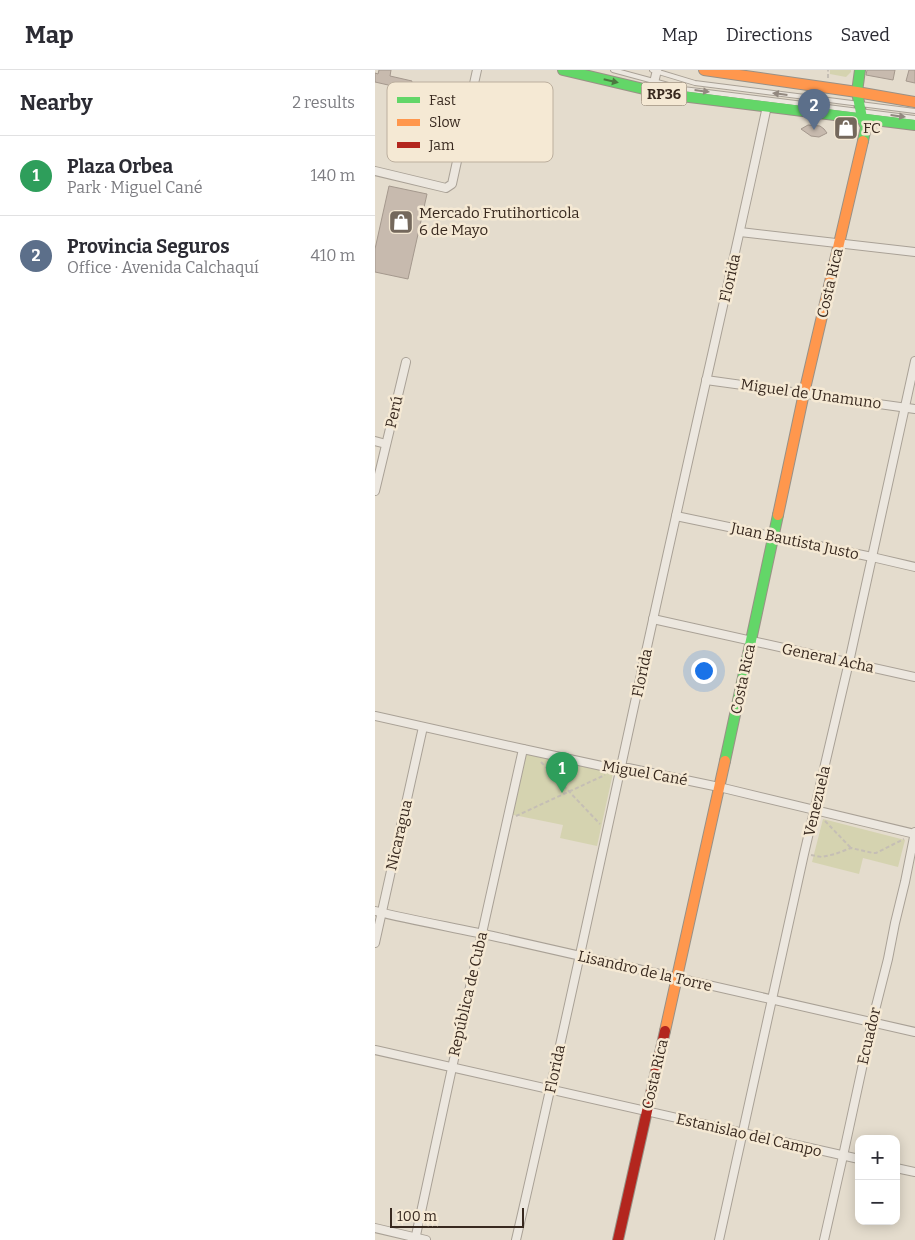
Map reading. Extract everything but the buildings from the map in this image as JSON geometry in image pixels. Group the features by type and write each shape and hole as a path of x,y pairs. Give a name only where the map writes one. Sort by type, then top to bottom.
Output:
{"street":[{"name":"RP36","path":"563,70 653,86 665,94 767,106 861,111 915,125"},
{"path":"653,86 655,70"},
{"name":"RP36","path":"704,70 915,102"},
{"name":"Costa Rica","path":"618,1240 774,537 804,393 866,127 857,92 860,70"},
{"name":"Florida","path":"516,1240 551,1089 606,831 767,106"},
{"path":"375,171 446,188 452,184 457,162"},
{"path":"740,232 915,252"},
{"name":"Venezuela","path":"719,1240 915,361"},
{"name":"Perú","path":"375,491 405,362"},
{"name":"Miguel de Unamuno","path":"706,380 915,409"},
{"path":"375,441 386,444"},
{"name":"Juan Bautista Justo","path":"676,516 915,567"},
{"name":"General Acha","path":"653,619 915,677"},
{"name":"Miguel Cané","path":"375,716 611,768 628,768 719,787 915,833"},
{"name":"Nicaragua","path":"375,943 378,912 423,727"},
{"name":"República de Cuba","path":"415,1239 523,749"},
{"name":"Ecuador","path":"824,1240 871,1022 889,959 915,833"},
{"name":"Lisandro de la Torre","path":"378,912 482,933 915,1032"},
{"name":"Estanislao del Campo","path":"375,1050 855,1158"},
{"path":"900,1169 915,1172"},
{"path":"375,1228 415,1239 426,1240"}],"lane":[{"path":"613,70 633,75 653,86 915,118"},
{"path":"655,70 695,83 861,111 915,111"}],"path":[{"path":"531,751 606,831"},
{"path":"507,820 621,768"},
{"path":"815,810 851,848 873,854 915,833"},
{"path":"804,854 822,857 851,848"}],"shaded area":[{"path":"830,70 851,70 851,72 846,77 830,74"},
{"path":"525,754 613,773 597,846 560,838 563,825 509,814"},
{"path":"823,819 905,840 898,867 863,858 859,874 812,862"}],"traffic: fast":[{"path":"563,70 665,94 915,125"},
{"path":"860,70 857,92 862,118 866,127 863,141"},
{"path":"725,761 778,515"}],"traffic: slow":[{"path":"704,70 915,102"},
{"path":"778,515 804,393 863,141"},
{"path":"665,1031 725,761"}],"traffic: jam":[{"path":"618,1240 665,1031"}],"place":[{"name":"FC","path":"846,128"},
{"name":"Provincia Seguros","path":"814,130"},
{"name":"Mercado Frutihorticola 6 de Mayo","path":"401,222"},
{"name":"Plaza Orbea","path":"562,793"}]}
